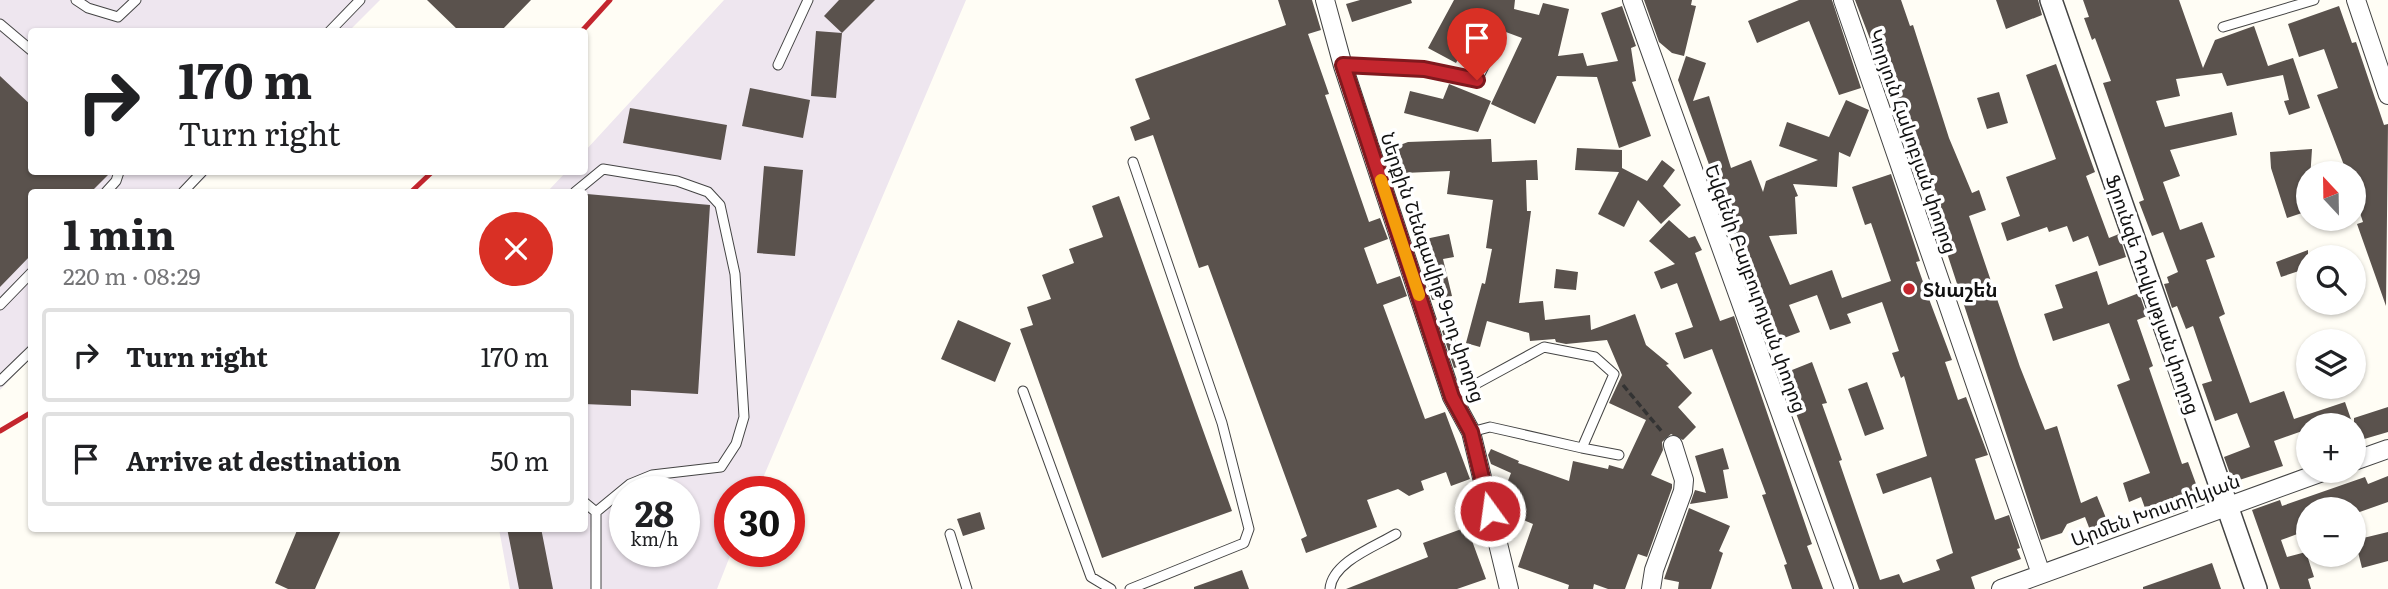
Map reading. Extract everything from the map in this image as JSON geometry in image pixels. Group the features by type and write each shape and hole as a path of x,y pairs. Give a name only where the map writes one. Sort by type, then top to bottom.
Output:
{"street":[{"name":"Ներքին Շենգավիթ 9-րդ փողոց","path":"1325,0 1343,65 1452,397 1471,432 1509,589"},
{"name":"Եվգենի Բայբուրդյան փողոց","path":"1632,0 1843,589"},
{"name":"Կորյուն Հակոբյան փողոց","path":"1843,0 2033,581"},
{"name":"Ֆրունզե Դովլաթյան փողոց","path":"2051,0 2256,589"},
{"path":"2356,0 2388,95"},
{"path":"1651,589 1654,569 1683,491 1684,480 1673,445"},
{"path":"2366,457 2388,449"},
{"name":"Արմեն Խոստիկյան","path":"2001,589 2033,581 2227,504 2296,481"}],"lane":[{"path":"76,0 88,8 118,17 136,0"},
{"path":"332,28 360,0"},
{"path":"778,65 808,0"},
{"path":"2223,27 2314,0"},
{"path":"0,24 28,48"},
{"path":"1343,65 1424,69 1477,80 1499,37"},
{"path":"1130,589 1244,542 1249,529 1222,423 1133,162"},
{"path":"579,189 603,170 677,181 708,192 720,205 735,274 744,417 736,444 721,467 652,475 630,484 596,512"},
{"path":"186,189 199,175"},
{"path":"0,305 28,275"},
{"path":"1452,397 1544,347 1595,357 1614,374 1582,449"},
{"path":"0,381 28,354"},
{"path":"1023,391 1091,577 1111,589"},
{"path":"1471,432 1490,427 1619,455"},
{"path":"588,505 596,512"},
{"path":"596,512 596,589"},
{"path":"950,534 967,589"},
{"path":"1330,589 1331,582 1340,568 1396,534"}],"path":[{"path":"1614,374 1673,445"}],"shaded area":[{"path":"0,0 380,0 352,28 28,28 28,175 208,175 193,189 28,189 28,361 0,390"},
{"path":"724,0 966,0 764,476 714,476 714,567 726,567 717,589 510,589 500,532 588,532 588,189 550,189 563,175 588,175 588,148"}],"building":[{"path":"427,0 531,0 504,28 456,28"},
{"path":"839,0 875,0 842,33 824,16"},
{"path":"1278,0 1312,0 1321,30 1308,34 1329,94 1325,95 1369,222 1380,218 1388,239 1364,248 1377,284 1400,276 1407,296 1383,305 1425,419 1445,412 1470,479 1451,486 1446,472 1421,481 1424,490 1409,496 1398,489 1367,500 1377,527 1306,553 1301,539 1307,536 1208,265 1199,268 1153,135 1135,141 1130,127 1150,119 1135,79 1286,25"},
{"path":"1360,0 1411,0 1412,3 1352,22 1346,4"},
{"path":"1454,0 1515,0 1514,9 1539,15 1543,3 1569,9 1558,56 1583,53 1587,66 1618,61 1601,13 1622,6 1636,46 1631,48 1636,81 1632,82 1651,136 1619,148 1597,77 1557,76 1535,124 1491,104 1522,38 1479,22 1456,63 1428,48"},
{"path":"1644,0 1692,0 1691,5 1696,6 1684,56 1672,53 1659,42"},
{"path":"1799,0 1832,0 1861,88 1839,95 1809,21 1757,43 1748,21"},
{"path":"1855,0 1901,0 1910,26 1913,25 1949,138 1972,193 1979,190 1986,210 1969,216 2020,367 2045,430 2057,426 2081,503 2097,496 2108,523 2090,530 2085,517 2067,524 2062,533 2041,540 1945,247 1932,205 1936,204 1896,95 1892,96"},
{"path":"1996,0 2038,0 2042,15 2006,29"},
{"path":"2083,0 2179,0 2203,68 2215,40 2254,26 2268,66 2293,58 2310,108 2289,115 2284,101 2289,100 2283,75 2227,86 2222,73 2176,79 2180,96 2156,101 2165,127 2232,112 2237,135 2170,150 2180,176 2163,182 2180,230 2202,222 2215,257 2206,260 2225,314 2219,317 2250,403 2284,391 2296,418 2296,433 2274,441 2283,466 2233,482 2224,457 2250,447 2237,413 2215,421 2202,384 2212,381 2193,326 2186,329 2177,306 2172,308 2164,284 2169,283 2167,277 2178,272 2163,232 2152,236 2139,202 2144,200 2103,83 2111,81 2095,38 2092,40 2084,18 2089,17"},
{"path":"2339,6 2352,43 2356,42 2384,125 2388,124 2386,306 2359,231 2366,231 2366,161 2342,161 2317,95 2338,88 2324,49 2299,57 2288,24"},
{"path":"816,31 842,33 836,98 811,96"},
{"path":"1686,56 1706,63 1693,101 1709,96 1731,168 1751,160 1763,192 1766,181 1818,160 1779,146 1787,122 1829,137 1846,100 1869,110 1850,157 1839,152 1837,187 1793,184 1798,196 1795,197 1797,234 1769,236 1790,285 1832,270 1842,298 1891,281 1871,223 1865,225 1852,187 1891,174 1920,261 1916,262 1952,360 1945,362 1958,400 1966,397 1988,455 1975,459 1995,520 2009,515 2020,548 2017,549 2021,559 1971,577 1975,589 1859,589 1782,374 1812,362 1827,403 1822,404 1842,460 1839,461 1880,580 1899,574 1903,583 1940,570 1936,560 1953,553 1931,477 1883,494 1876,474 1927,456 1904,376 1901,378 1892,353 1899,351 1882,302 1847,314 1851,323 1830,330 1817,295 1789,305 1800,332 1768,344 1755,309 1758,308 1755,290 1678,80"},
{"path":"2056,64 2095,172 2086,176 2109,238 2119,234 2126,257 2099,266 2088,236 2073,242 2067,226 2049,232 2047,227 2007,241 2001,223 2020,216 2006,177 2056,159 2026,75"},
{"path":"0,76 28,102 28,175 108,175 94,189 28,189 28,258 0,287"},
{"path":"1449,84 1491,101 1478,132 1404,113 1410,91 1443,99"},
{"path":"750,88 810,100 803,138 742,126"},
{"path":"1999,92 2008,123 1987,129 1977,98"},
{"path":"630,108 727,125 721,160 623,143"},
{"path":"1491,139 1492,162 1537,160 1538,180 1526,180 1527,211 1531,211 1519,303 1543,301 1545,320 1590,315 1591,330 1635,314 1646,345 1669,364 1666,365 1692,393 1678,407 1696,427 1683,440 1671,434 1662,442 1663,450 1651,475 1672,484 1672,488 1647,557 1638,554 1625,589 1608,589 1594,584 1593,589 1568,589 1569,585 1518,567 1533,524 1502,511 1500,501 1511,473 1491,464 1488,455 1491,449 1519,461 1518,463 1569,481 1573,461 1608,469 1609,465 1623,469 1646,420 1609,403 1622,375 1607,340 1566,344 1556,342 1555,339 1530,341 1529,333 1487,321 1480,347 1466,343 1482,283 1485,284 1492,249 1486,248 1493,200 1447,194 1450,171 1404,173 1394,177 1384,151 1408,142"},
{"path":"1577,148 1622,150 1622,168 1647,181 1662,160 1675,170 1663,186 1681,205 1661,224 1638,200 1624,227 1598,214 1619,172 1575,170"},
{"path":"2312,149 2311,161 2296,161 2296,215 2287,218 2271,168 2270,152"},
{"path":"764,166 803,170 795,256 757,253"},
{"path":"588,194 710,205 698,394 631,390 631,406 588,404"},
{"path":"1119,196 1232,511 1102,558 1020,329 1033,325 1027,307 1051,299 1042,275 1074,263 1069,249 1103,237 1092,206"},
{"path":"1669,220 1689,238 1695,236 1702,250 1695,253 1720,321 1734,316 1812,544 1807,546 1823,589 1792,589 1784,565 1787,564 1762,495 1766,494 1712,349 1684,359 1675,333 1693,327 1677,283 1661,289 1654,272 1675,264 1649,241"},
{"path":"1449,234 1454,257 1443,259 1452,296 1432,300 1416,241"},
{"path":"2296,254 2296,272 2281,277 2276,262"},
{"path":"1556,269 1578,272 1576,290 1554,288"},
{"path":"2097,271 2108,305 2139,293 2147,316 2137,320 2153,366 2149,368 2182,464 2188,462 2203,503 2173,514 2168,500 2145,508 2141,497 2129,502 2123,483 2150,473 2117,385 2130,380 2109,323 2053,341 2044,314 2063,308 2055,285"},
{"path":"958,320 1011,343 995,382 941,359"},
{"path":"1451,327 1464,365 1454,368 1442,331"},
{"path":"1867,382 1884,429 1865,436 1848,389"},
{"path":"2345,402 2349,413 2312,413"},
{"path":"2388,407 2388,432 2366,438 2366,414"},
{"path":"1723,448 1729,469 1723,470 1728,498 1690,504 1695,490 1706,493 1695,456"},
{"path":"2388,476 2388,502 2366,510 2366,497 2308,497 2348,483 2366,483 2366,479 2368,484"},
{"path":"2280,500 2282,506 2296,501 2296,534 2281,540 2287,557 2296,555 2296,567 2311,567 2314,577 2308,579 2311,589 2280,589 2252,510"},
{"path":"1689,508 1730,526 1719,551 1723,553 1711,589 1678,589 1679,582 1664,579"},
{"path":"980,512 985,529 963,536 957,519"},
{"path":"1467,527 1486,579 1457,589 1346,589 1428,557 1423,543"},
{"path":"296,532 340,532 315,589 288,589 275,583"},
{"path":"508,532 542,532 553,589 519,589"},
{"path":"2388,532 2388,561 2366,567 2366,537"},
{"path":"2212,563 2221,589 2143,589 2143,587"},
{"path":"1242,570 1249,589 1194,589 1194,587"}],"railway":[{"path":"585,28 610,0"},
{"path":"414,189 429,175"},
{"path":"0,431 28,414"}],"slow traffic":[{"path":"1381,180 1419,295"}],"place":[{"name":"Տնաշեն","path":"1909,289"}],"route":[{"path":"1477,80 1424,69 1343,65 1452,397 1471,432 1490,511"}]}
